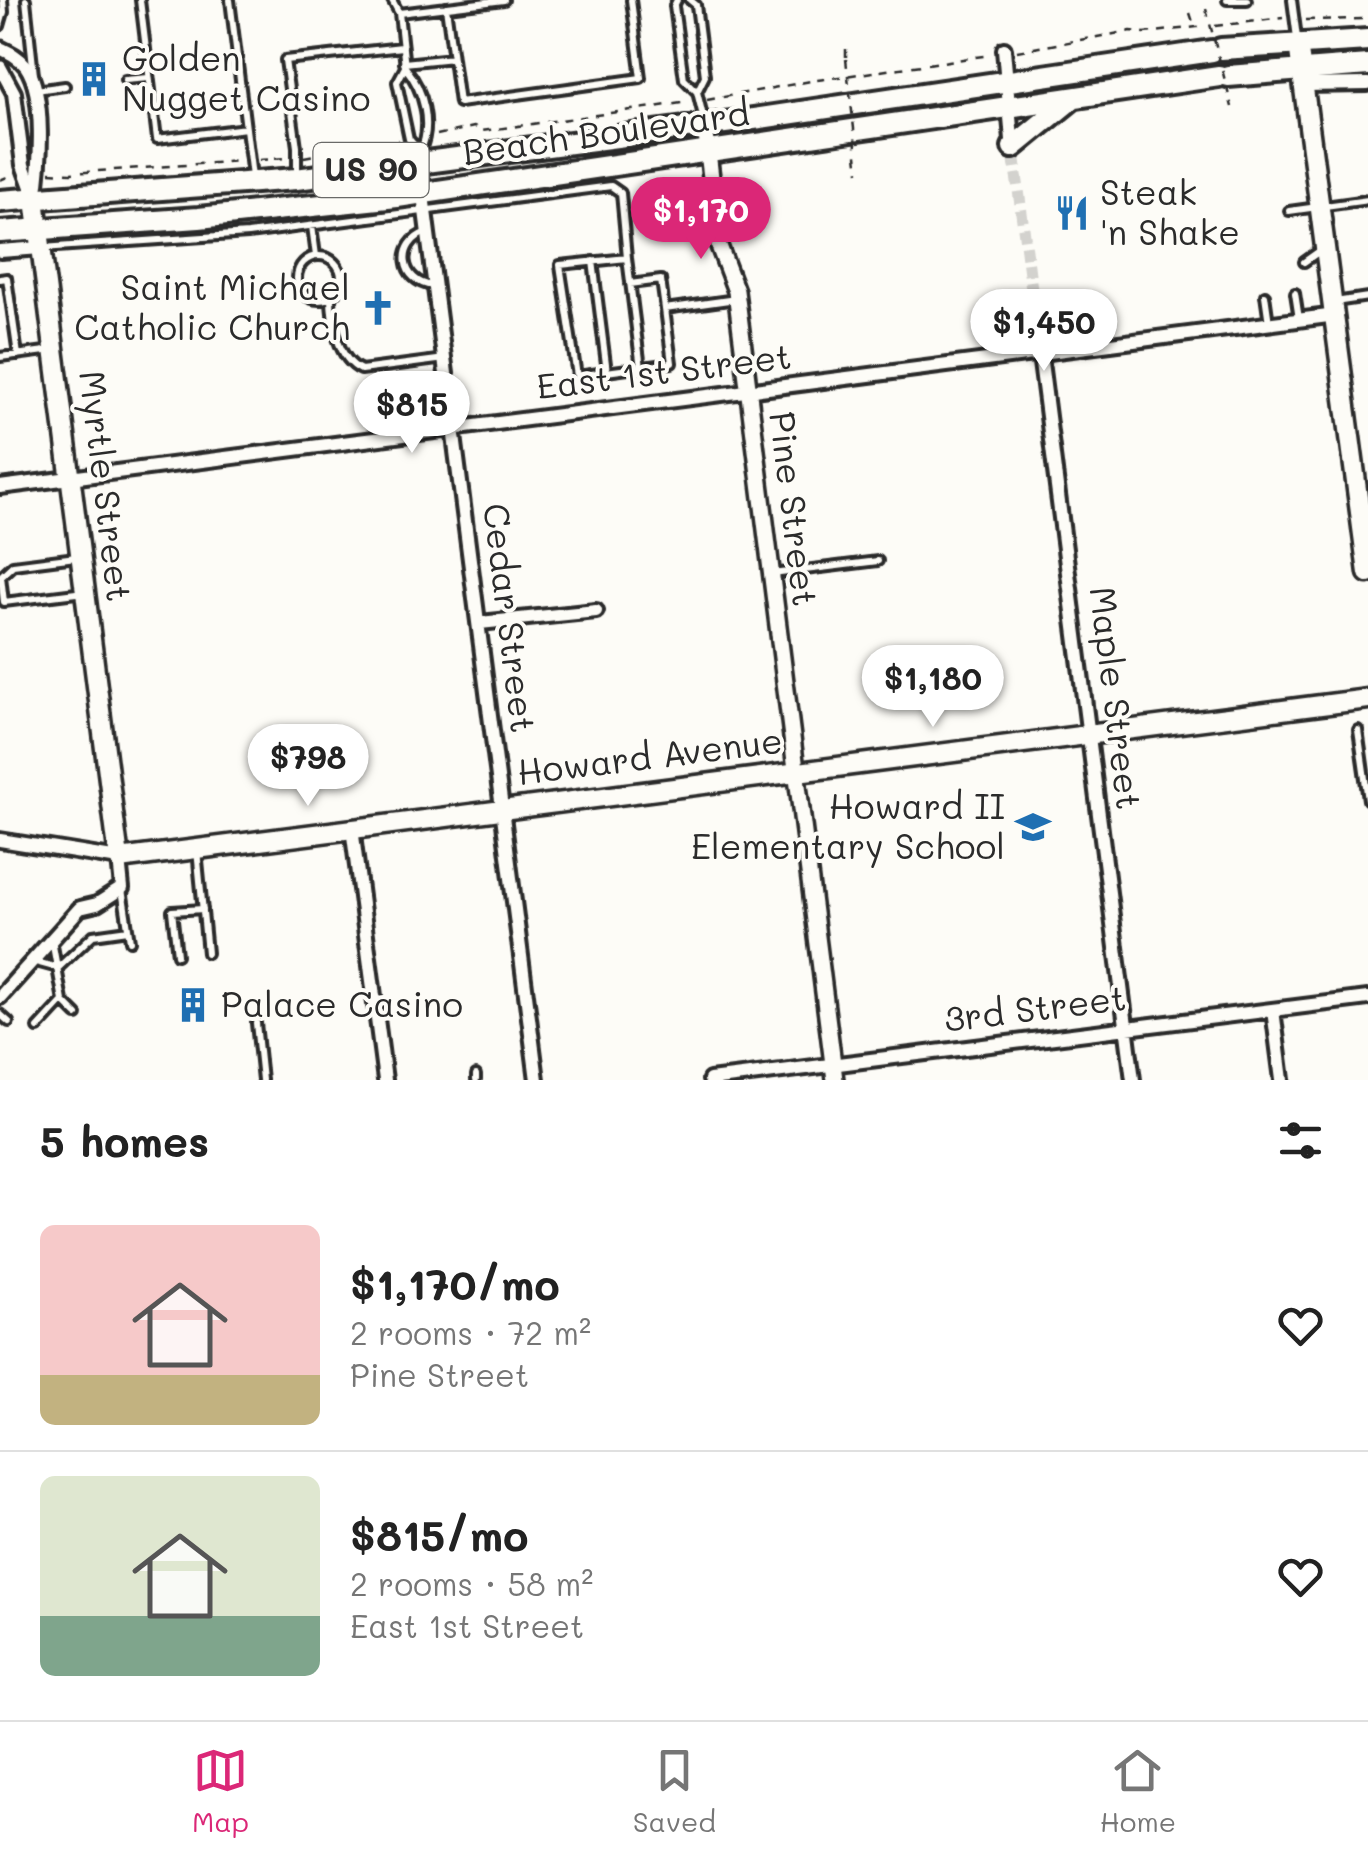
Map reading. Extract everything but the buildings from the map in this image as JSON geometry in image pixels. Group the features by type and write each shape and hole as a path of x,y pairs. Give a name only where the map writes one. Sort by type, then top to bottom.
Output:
{"main road":[{"name":"Beach Boulevard","path":"0,201 296,179 420,158 705,126 1216,50 1368,40"},
{"path":"1298,43 1368,573"},
{"name":"Beach Boulevard","path":"0,232 40,238 282,211 424,202 708,150 1076,96 1223,76 1302,76 1368,65"},
{"path":"1013,151 1076,96"},
{"name":"Myrtle Street","path":"35,199 118,859"},
{"name":"Howard Avenue","path":"118,859 1368,699"}],"street":[{"path":"0,48 24,63 34,88 41,163 35,199"},
{"path":"1006,51 1013,151"},
{"name":"Myrtle Street","path":"0,67 14,93 23,165 35,199"},
{"path":"1302,76 1368,84"},
{"name":"Pine Street","path":"705,126 719,246 736,299 834,1072"},
{"name":"Cedar Street","path":"420,158 537,1080"},
{"path":"0,252 40,238"},
{"name":"East 1st Street","path":"0,487 1300,320 1335,309"},
{"name":"Maple Street","path":"1036,323 1134,1080"},
{"path":"480,623 596,611"},
{"path":"352,828 385,1080"},
{"name":"Howard Avenue","path":"0,842 118,859"},
{"path":"0,998 80,908 96,904 122,888 118,859"},
{"name":"3rd Street","path":"710,1080 834,1072 1127,1028 1368,998"},
{"path":"1273,1010 1282,1080"}],"lane":[{"path":"0,26 3,0"},
{"path":"26,0 34,88 64,86"},
{"path":"140,0 157,139 246,128"},
{"path":"230,0 253,183"},
{"path":"392,0 399,14 404,65 397,82 409,139 420,158"},
{"path":"399,14 504,0"},
{"path":"446,8 458,103 642,78 631,0"},
{"path":"678,0 674,6 684,79 698,92"},
{"path":"690,0 696,5 705,76 698,92 705,126"},
{"path":"1228,0 1247,0"},
{"path":"1292,0 1298,43"},
{"path":"296,179 297,148 286,60 402,47"},
{"path":"404,65 453,58"},
{"path":"404,65 416,81 422,100 427,137 420,158"},
{"path":"125,80 149,78"},
{"path":"40,238 209,238 312,226 424,202 611,186 621,193 641,368"},
{"path":"1289,211 1368,200"},
{"path":"312,226 316,256"},
{"path":"428,232 409,244 405,266 416,282 436,286"},
{"path":"1304,262 1326,247"},
{"path":"316,256 329,258 338,267 341,280 331,296 320,300 310,298 298,285 300,266 316,256"},
{"path":"627,258 560,265 576,376 672,363 661,280 630,284"},
{"path":"593,261 607,372"},
{"path":"0,279 7,278 18,355"},
{"path":"1295,292 1300,320"},
{"path":"1266,295 1269,324"},
{"path":"331,296 335,330 354,366 361,370 446,359"},
{"path":"1335,309 1368,298"},
{"path":"665,308 736,299"},
{"path":"0,357 54,350"},
{"path":"81,556 13,565 1,576 4,602 86,592"},
{"path":"770,574 878,561"},
{"path":"1358,730 1368,800"},
{"path":"197,848 207,952"},
{"path":"122,888 130,941"},
{"path":"177,955 172,912 203,909"},
{"path":"58,968 93,936 128,930"},
{"path":"52,938 63,1001 77,1016"},
{"path":"32,961 58,968"},
{"path":"38,1028 63,1001"},
{"path":"0,1014 10,1022"},
{"path":"256,1024 262,1080"}],"path":[{"path":"1206,9 1232,108"},
{"path":"1190,13 1194,27"},
{"path":"1215,26 1268,17 1286,18"},
{"path":"1304,20 1368,19"},
{"path":"724,98 1130,31 1146,33 1206,26"},
{"path":"846,49 859,172"},
{"path":"438,135 474,127 482,130 519,123 526,126 676,103"},
{"path":"312,156 402,140"},
{"path":"51,172 71,174 286,158"},
{"path":"0,180 8,176"}],"tunnel":[{"path":"1014,156 1036,323"}],"place":[{"name":"Golden Nugget Casino","path":"94,79"},
{"name":"Steak 'n Shake","path":"1072,213"},
{"name":"Saint Michael Catholic Church","path":"378,308"},
{"name":"Howard II Elementary School","path":"1033,827"},
{"name":"Palace Casino","path":"193,1005"}]}
